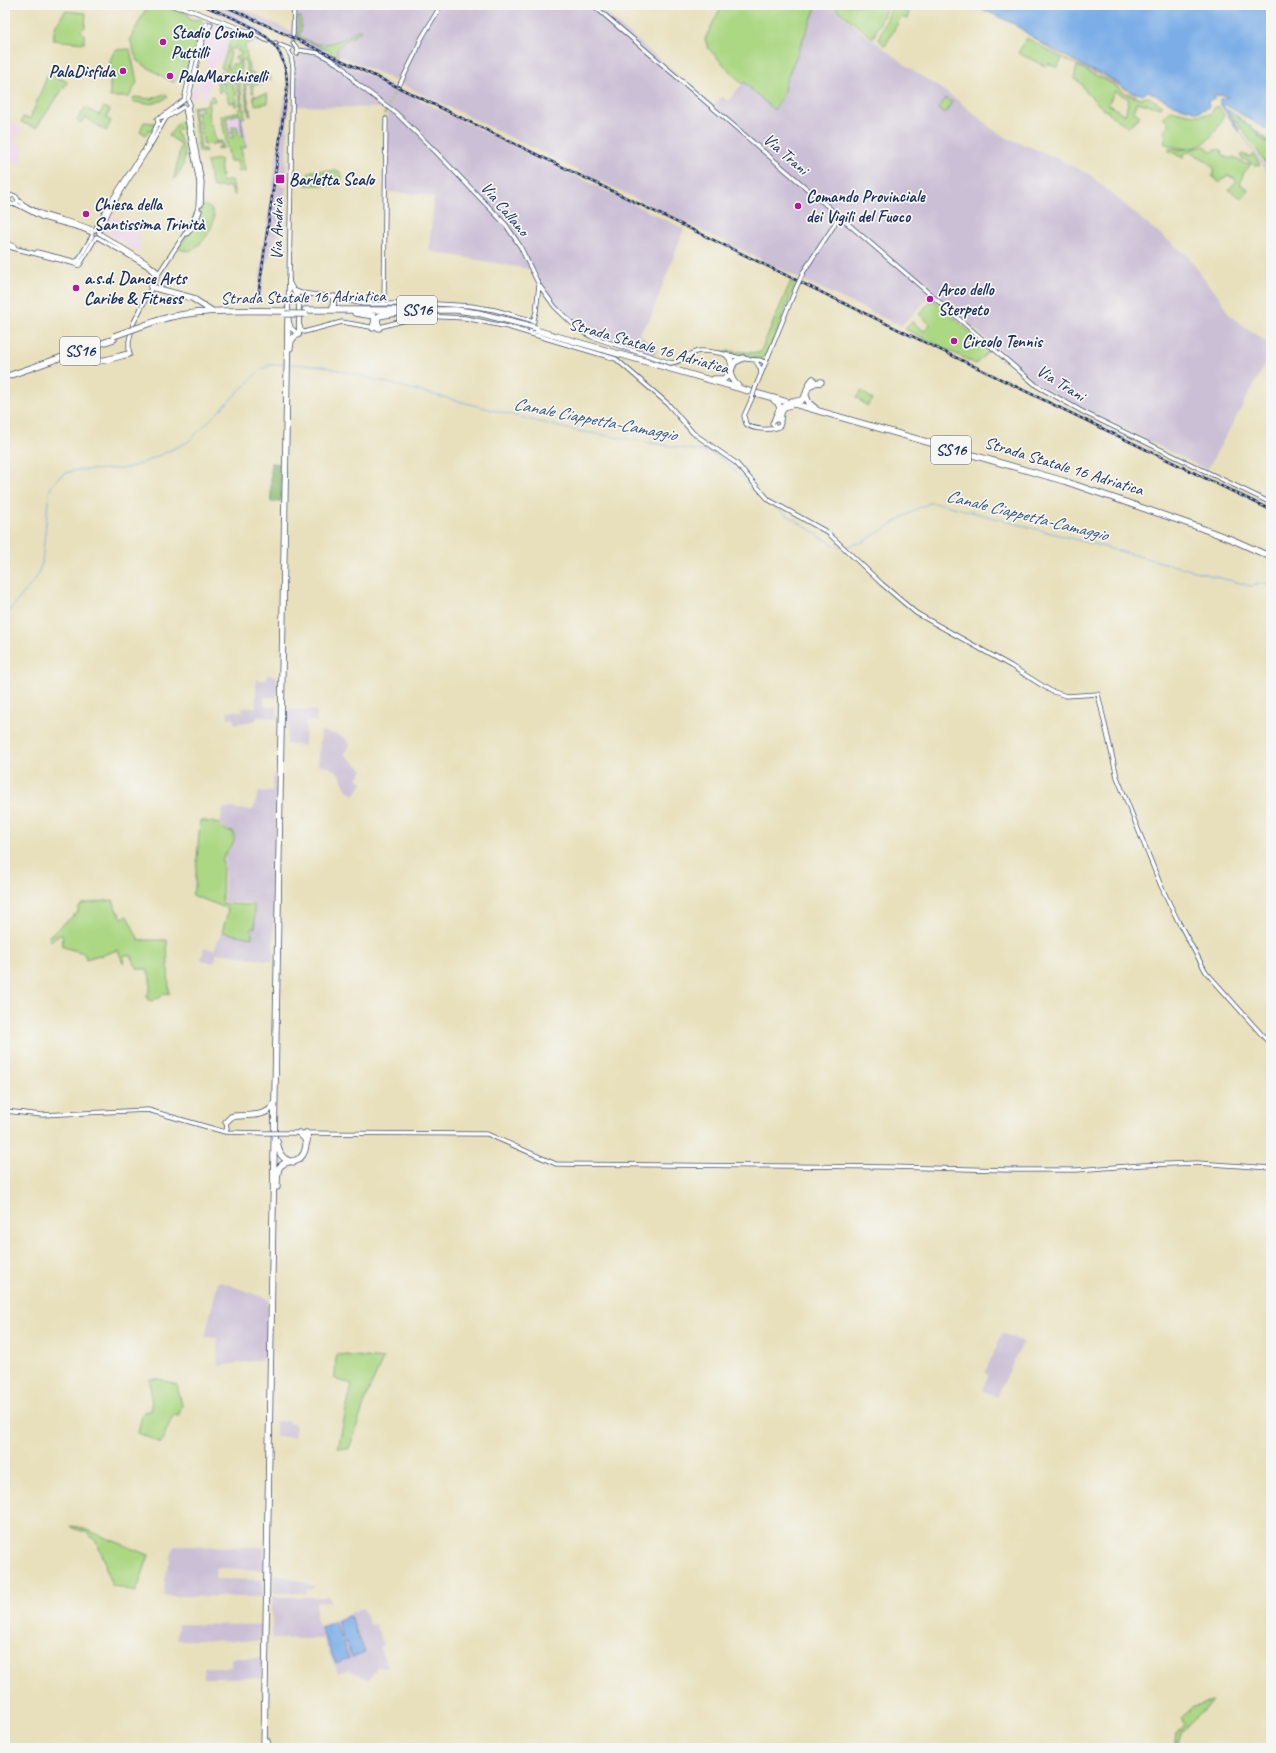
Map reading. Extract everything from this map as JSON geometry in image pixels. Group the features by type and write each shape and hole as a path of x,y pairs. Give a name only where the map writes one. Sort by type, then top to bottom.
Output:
{"highway":[{"path":"152,287 195,300 209,310 215,312"},
{"name":"SS16","path":"313,310 328,308 331,297"},
{"name":"SS16","path":"331,297 334,308 374,316 376,328"},
{"path":"188,314 197,310 198,308 195,300"},
{"name":"Strada Statale 16 Adriatica","path":"305,312 313,310 442,312 477,316 527,327"},
{"name":"Strada Statale 16 Adriatica","path":"159,322 188,316 235,313 456,310 478,313 1101,493 1233,540 1271,556"},
{"name":"Strada Statale 16 Adriatica","path":"5,375 159,322 188,314 215,312 235,313"},
{"name":"SS16","path":"376,328 379,316 402,312"},
{"path":"266,1747 289,363 288,316"},
{"name":"Strada Statale 16 Adriatica","path":"534,330 714,381 792,401 1101,490 1197,524 1271,556"},
{"path":"266,1747 274,1134 289,363 291,343 297,334"},
{"name":"Strada Statale 16 Adriatica","path":"47,361 97,345 114,337"},
{"path":"89,360 86,356 87,351 97,345"},
{"path":"68,355 81,356 89,360 96,361 129,354"},
{"path":"727,355 733,361"},
{"path":"733,361 743,358"},
{"path":"733,361 731,372 732,381 738,386"},
{"path":"679,372 692,377"},
{"path":"714,381 724,379 731,372"},
{"path":"792,401 799,402 806,396 809,385 805,377"},
{"path":"714,381 725,387 731,386"},
{"path":"809,385 821,382"},
{"path":"806,396 809,403 815,408"},
{"path":"768,398 778,403 780,408 776,421"},
{"name":"SS16","path":"776,421 781,411 786,406 792,405 807,409"},
{"path":"225,1127 231,1117 268,1112 272,1107 275,1092"},
{"path":"261,1114 269,1116 272,1120 274,1134"},
{"path":"299,1133 306,1139"},
{"path":"276,1190 279,1169 282,1165 298,1160 304,1156 306,1139 314,1133"},
{"path":"277,1141 280,1154 283,1158 293,1162"}],"main road":[{"path":"289,280 293,289 299,294 299,325 297,334"},
{"path":"289,280 288,316 290,327 297,334"}],"street":[{"path":"170,5 191,12 210,21"},
{"path":"176,5 210,21 236,27 268,41"},
{"name":"Via Andria","path":"289,280 294,5"},
{"path":"400,84 420,41 441,5"},
{"name":"Via Trani","path":"593,5 1037,386 1085,414 1271,503"},
{"path":"129,354 131,329 156,280 157,273 171,255 196,216 198,208 201,193 196,155 185,104 194,56 210,21"},
{"name":"Via Callano","path":"280,45 292,52 319,53 344,67 356,83 396,114 436,152 509,230 520,246 539,285 555,307 587,335 598,340 671,363 680,362 692,353 698,352 727,355"},
{"path":"78,262 164,118 185,104"},
{"path":"160,124 157,118 164,118"},
{"path":"384,304 386,119"},
{"path":"5,195 11,204 17,202 44,215 82,225 157,273"},
{"path":"8,199 15,196 17,202"},
{"path":"833,212 837,223"},
{"path":"776,421 781,426 776,428 750,427 745,421 745,415 804,271 840,218"},
{"path":"837,223 848,224"},
{"path":"5,243 19,247"},
{"path":"5,246 78,262"},
{"path":"27,249 78,262"},
{"path":"534,330 539,285"},
{"path":"288,306 292,298 299,294 308,294 363,304 465,305 495,310 534,321"},
{"path":"299,304 302,297 308,294"},
{"path":"299,325 303,332 345,322 376,328 420,316 436,315 487,321 534,330 616,359 668,404 693,433 736,462 769,500 827,532 916,613 1011,666 1051,691 1066,696 1098,694 1117,777 1161,886 1178,921 1212,980 1271,1045"},
{"path":"297,334 312,330"},
{"path":"598,340 599,345"},
{"path":"757,361 765,358 771,351"},
{"path":"743,358 766,363"},
{"path":"757,361 761,375"},
{"path":"763,428 768,427 776,421"},
{"path":"776,421 776,428"},
{"path":"5,1111 42,1115 148,1110 219,1131 225,1127 231,1133 299,1133"},
{"path":"314,1133 487,1134 556,1164 890,1167 1016,1170 1077,1170 1142,1165 1197,1164 1271,1168"}],"shaded area":[{"path":"199,5 236,5 292,32 294,36 295,5 596,5 714,106 722,96 728,101 744,82 784,93 785,84 817,5 826,5 837,11 910,68 956,99 991,128 1005,137 1050,155 1090,175 1146,223 1188,256 1207,283 1220,297 1229,315 1265,341 1271,348 1271,354 1207,470 1060,397 1039,385 934,293 901,326 811,284 379,73 325,49 324,53 684,229 650,319 639,333 657,351 654,356 616,344 598,338 584,330 565,315 547,294 534,270 429,251 434,198 422,194 387,192 388,111 384,108 294,106 295,60 302,54 307,45 245,17 244,19 266,32 262,34"},
{"path":"216,24 233,29 221,63 215,61 207,98 201,97 201,89 198,88 196,99 190,98 194,82 202,83 208,59 198,55 211,26"},
{"path":"285,95 290,96 287,125 286,174 282,173 280,186 286,187 281,224 266,264 260,304 256,303"},
{"path":"244,108 244,118 249,145 241,148 243,159 230,161 221,116 239,112 239,109"},
{"path":"7,120 22,128 14,142 24,147 19,165 5,157 5,123"},
{"path":"108,215 118,218 140,220 139,252 101,228"},
{"path":"267,675 278,677 277,698 264,697 264,704 268,707 277,707 277,718 257,717 257,720 235,724 233,718 228,718 227,711 242,711 242,708 256,707 256,680 266,680"},
{"path":"288,709 317,711 317,722 306,721 305,746 287,744"},
{"path":"321,731 345,738 350,745 344,754 363,770 357,778 363,783 354,795 346,789 340,775 336,771 318,764"},
{"path":"274,774 277,774 273,961 217,953 214,963 201,960 204,948 214,950 221,933 252,938 251,929 255,928 255,903 224,902 225,856 235,843 235,832 227,830 220,823 223,809 253,810 259,791 272,792"},
{"path":"218,1281 268,1299 267,1359 218,1366 217,1338 205,1337"},
{"path":"1003,1333 1023,1342 997,1397 982,1390 988,1376 985,1372"},
{"path":"276,1421 288,1421 290,1424 294,1423 296,1427 294,1437 276,1437"},
{"path":"174,1546 264,1547 264,1570 216,1568 215,1579 263,1580 263,1597 164,1596 165,1580"},
{"path":"274,1573 314,1586 314,1589 307,1589 307,1593 273,1593"},
{"path":"272,1597 330,1597 330,1602 316,1602 316,1618 319,1626 363,1608 370,1625 375,1624 384,1645 379,1647 388,1667 377,1667 369,1680 349,1670 338,1673 323,1639 272,1639"},
{"path":"178,1624 263,1625 263,1641 177,1640"},
{"path":"231,1658 263,1658 262,1678 204,1678 204,1667 231,1667"}],"green space":[{"name":"Stadio Cosimo Puttilli","path":"148,5 164,5 188,14 190,20 201,19 203,27 200,27 201,32 194,36 196,46 188,76 180,77 174,83 137,61 130,39"},
{"path":"722,5 817,5 785,84 784,93 774,110 744,82 742,84 708,48 705,39"},
{"path":"836,5 888,5 873,38 835,8"},
{"path":"893,5 911,5 907,19 901,17 885,46 878,39"},
{"path":"65,11 86,13 85,27 81,31 84,34 84,43 53,40 55,27"},
{"path":"298,17 301,17 301,31 299,36 317,44 336,42 359,29 361,31 341,44 336,52 339,55 297,37"},
{"path":"233,33 246,38 247,35 254,39 253,42 247,43 245,46 250,73 254,73 255,77 270,75 271,80 248,78 245,60 241,59 241,76 221,68","holes":["236,46 239,47 237,51 242,53 239,57 236,56 235,59 239,61 238,64 232,64 230,69 227,68 231,53 229,52 230,49 235,49"]},
{"path":"1027,38 1062,59 1057,68 1048,63 1045,66 1018,53"},
{"name":"PalaDisfida","path":"130,49 137,82 129,97 110,97 110,60 115,50"},
{"path":"1077,66 1109,82 1130,96 1141,98 1149,97 1163,106 1161,108 1137,102 1133,111 1140,116 1128,127 1108,113 1108,111 1104,110 1087,93 1080,82 1074,79","holes":["1115,91 1129,99 1125,115 1108,104"]},
{"path":"220,71 239,78 243,106 240,106 240,92 238,92 235,81 233,82 232,79 222,79 223,83 220,84 222,90 219,93 217,82"},
{"path":"48,74 66,81 67,83 36,128 21,122 23,117 30,119"},
{"path":"243,79 263,83 252,85 254,93 252,93 250,84 245,85 251,116 249,116"},
{"path":"229,82 233,85 236,92 237,105 235,106 234,102 229,103 226,92 224,92 224,83"},
{"path":"164,94 168,97 155,103 146,104 132,101 134,97 151,99"},
{"path":"267,94 268,103 255,105 253,96"},
{"path":"213,96 215,101 209,102 208,111 210,125 212,125 216,142 222,141 224,148 217,149 217,147 221,147 220,143 204,145 201,121 198,121 198,114 196,114 197,111 202,111 202,107 194,108 195,121 197,121 201,149 205,149 206,151 199,152 192,107 207,105 210,97"},
{"path":"946,98 952,102 945,113 938,109"},
{"path":"104,107 110,110 106,118 111,121 106,131 85,117 81,123 77,120 85,108 99,115"},
{"path":"1215,107 1219,107 1224,115 1214,133 1201,145 1193,148 1185,148 1175,147 1164,143 1166,137 1164,132 1169,123 1163,117 1171,110 1205,115 1211,114"},
{"path":"244,108 245,117 241,118 246,147 241,148 245,171 239,172 237,161 230,161 221,115 239,112 239,109","holes":["240,114 243,135 239,136 237,126 232,127 233,132 231,132 234,137 230,138 226,118"]},
{"path":"1227,109 1240,118 1241,121 1242,120 1271,142 1271,145 1256,134 1271,146 1271,170 1269,169"},
{"path":"186,119 191,143 180,128 176,132 183,144 185,156 182,167 174,179 181,144 169,136 178,123"},
{"path":"144,122 155,123 153,132 149,130 146,135 140,131"},
{"path":"1205,146 1212,152 1216,149 1221,150 1223,155 1230,159 1233,157 1245,164 1251,164 1243,174 1240,184 1248,189 1242,199 1229,190 1237,180 1227,175 1220,183 1212,176 1215,170 1207,161 1190,152 1185,153 1183,158 1168,150 1169,148 1187,149"},
{"path":"1242,154 1250,157 1253,154 1260,165 1258,166 1241,158"},
{"path":"220,159 222,182 232,180 235,195 233,194 231,187 213,187 207,161"},
{"path":"311,171 339,171 342,176 340,183 342,185 306,185 306,183 309,183 307,175"},
{"path":"203,205 211,209 214,214 214,220 208,234 203,241 192,250 186,251 178,248 197,222"},
{"path":"791,281 796,283 767,355 760,359 722,353 729,351 760,353"},
{"name":"Circolo Tennis","path":"933,299 990,350 976,364 905,329 912,322 924,331 930,324 919,314"},
{"path":"862,391 873,400 867,406 856,397"},
{"path":"271,463 281,464 281,501 271,502"},
{"path":"200,820 220,824 227,831 234,832 234,842 223,857 222,901 224,904 254,905 255,928 251,928 252,938 222,932 228,911 226,908 192,895 195,886"},
{"path":"113,900 116,909 122,918 127,916 139,940 167,940 169,994 164,993 160,998 153,1001 148,1000 147,995 150,990 150,979 147,969 138,969 129,954 124,956 123,963 118,950 86,959 84,953 63,947 62,934 50,941 49,936 78,912 78,909 82,904"},
{"path":"336,1354 383,1359 369,1390 349,1449 338,1448 352,1384 337,1380 335,1378"},
{"path":"150,1379 159,1379 177,1385 182,1405 178,1416 173,1415 161,1443 138,1433 142,1415 144,1412 152,1410"},
{"path":"70,1526 79,1527 149,1555 136,1592 112,1585 106,1571 105,1561 95,1540 86,1532"},
{"path":"1213,1702 1181,1732 1177,1748 1175,1748 1177,1733 1185,1724 1181,1719 1194,1706"}],"sand":[{"path":"1032,37 1089,69 1103,74 1114,83 1134,92 1136,96 1126,93 1100,75 1066,60"}],"water":[{"path":"960,5 1271,5 1271,132 1224,104 1223,105 1239,129 1239,132 1220,104 1220,99 1228,96 1213,95 1215,99 1208,101 1209,107 1198,112 1174,105 1148,91 1143,95 1134,92 1132,93 1103,74 1089,69 1038,41 1014,24 982,9"},
{"path":"350,1616 365,1652 352,1657 346,1642 343,1643 349,1658 336,1664 321,1628 334,1622 341,1637 343,1637 337,1621"}],"waterway":[{"path":"1225,108 1271,143"},
{"name":"Canale Ciappetta-Camaggio","path":"1239,130 1271,177"},
{"name":"Canale Ciappetta-Camaggio","path":"5,616 37,577 42,563 49,492 59,477 76,470 122,469 138,465 188,442 260,370 270,365 284,364"},
{"name":"Canale Ciappetta-Camaggio","path":"290,364 322,366 567,429 712,453 723,459 762,499 834,545 842,547"},
{"name":"Canale Ciappetta-Camaggio","path":"845,547 863,542 929,503 942,504 1251,586 1267,583 1271,580"}],"tunnel":[{"path":"293,35 293,40"},
{"path":"386,119 387,109 400,84"},
{"path":"19,247 27,249"}],"railway":[{"path":"203,5 249,25 262,33 281,55 286,70 287,89 258,297"},
{"path":"223,5 381,79 1271,510"}],"place":[{"name":"Stadio Cosimo Puttilli","path":"163,42"},
{"name":"PalaDisfida","path":"123,71"},
{"name":"PalaMarchiselli","path":"170,76"},
{"name":"Barletta Scalo","path":"280,179"},
{"name":"Comando Provinciale dei Vigili del Fuoco","path":"798,206"},
{"name":"Chiesa della Santissima Trinità","path":"86,214"},
{"name":"a.s.d. Dance Arts Caribe & Fitness","path":"76,288"},
{"name":"Arco dello Sterpeto","path":"930,299"},
{"name":"Circolo Tennis","path":"954,341"}]}
